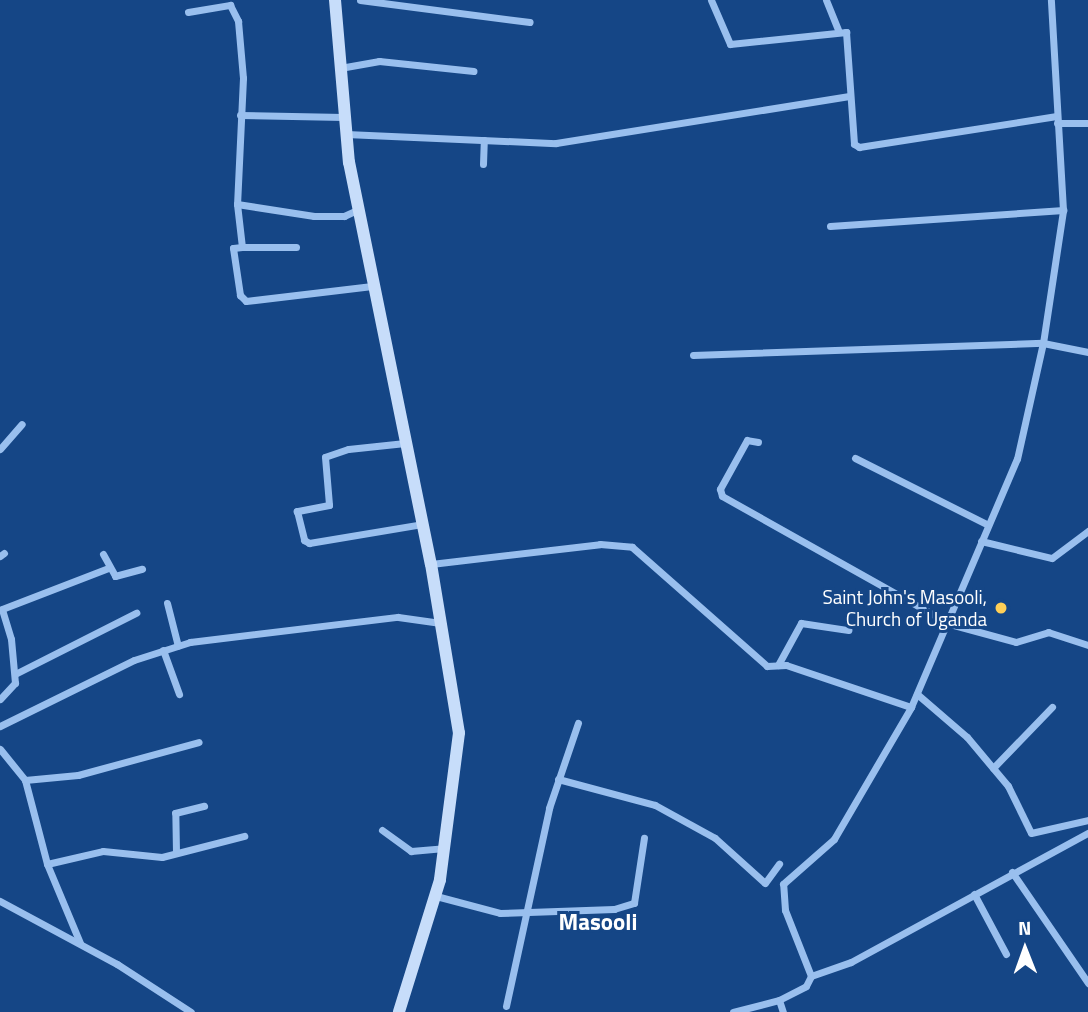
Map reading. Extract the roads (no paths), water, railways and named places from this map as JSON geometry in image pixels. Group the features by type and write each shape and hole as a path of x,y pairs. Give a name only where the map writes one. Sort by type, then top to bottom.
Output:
{"street":[{"path":"335,0 345,134 357,210 424,524 459,739 436,896 399,1012"},
{"path":"359,0 530,22"},
{"path":"711,0 730,44 838,30 847,35 854,144 863,148 1057,119 1088,123"},
{"path":"826,0 838,30"},
{"path":"733,1012 779,1000 807,986 811,976 785,910 783,884 834,839 911,707 950,624 981,541 1017,459 1043,343 1063,210 1051,0"},
{"path":"188,12 234,7 242,52 237,204 242,247"},
{"path":"340,68 379,61 473,71"},
{"path":"345,134 556,143 849,96"},
{"path":"240,115 344,117"},
{"path":"483,164 484,140"},
{"path":"237,204 314,216 344,216 357,210"},
{"path":"830,226 1063,210"},
{"path":"296,247 233,248 240,295 246,301 372,286"},
{"path":"693,355 1043,343 1088,352"},
{"path":"0,450 22,424"},
{"path":"758,442 747,440 720,489 722,496 950,624 1016,642 1048,632 1088,645"},
{"path":"405,443 348,449 325,457 329,505 297,511 299,520 304,540 309,543 424,524"},
{"path":"855,457 988,525"},
{"path":"981,541 1052,558 1088,531"},
{"path":"431,564 600,544 632,547 760,660 911,707"},
{"path":"103,554 108,568 118,576 142,569"},
{"path":"0,699 14,687 15,674 2,609 108,568"},
{"path":"167,603 177,646"},
{"path":"15,674 136,613"},
{"path":"0,726 163,650 177,646 398,617 442,623"},
{"path":"778,666 801,622 848,630"},
{"path":"163,650 179,694"},
{"path":"917,694 967,737 1008,786 1031,833 1088,820"},
{"path":"993,768 1052,707"},
{"path":"506,1006 524,914 558,779 578,723"},
{"path":"25,780 78,775 199,742"},
{"path":"0,749 25,780 47,864 80,944"},
{"path":"558,779 655,805 715,838 765,883 779,864"},
{"path":"176,852 176,814 204,806"},
{"path":"382,830 411,851 445,848"},
{"path":"811,976 851,962 1088,833"},
{"path":"47,864 103,851 156,857 244,835"},
{"path":"436,896 488,912 524,914 614,909 635,903 644,838"},
{"path":"1012,872 1088,984"},
{"path":"974,894 1006,954"},
{"path":"0,901 80,944 191,1012"},
{"path":"779,1000 783,1012"}],"place":[{"name":"Saint John's Masooli, Church of Uganda","path":"1001,608"}],"district":[{"name":"Masooli","path":"598,922"}]}
